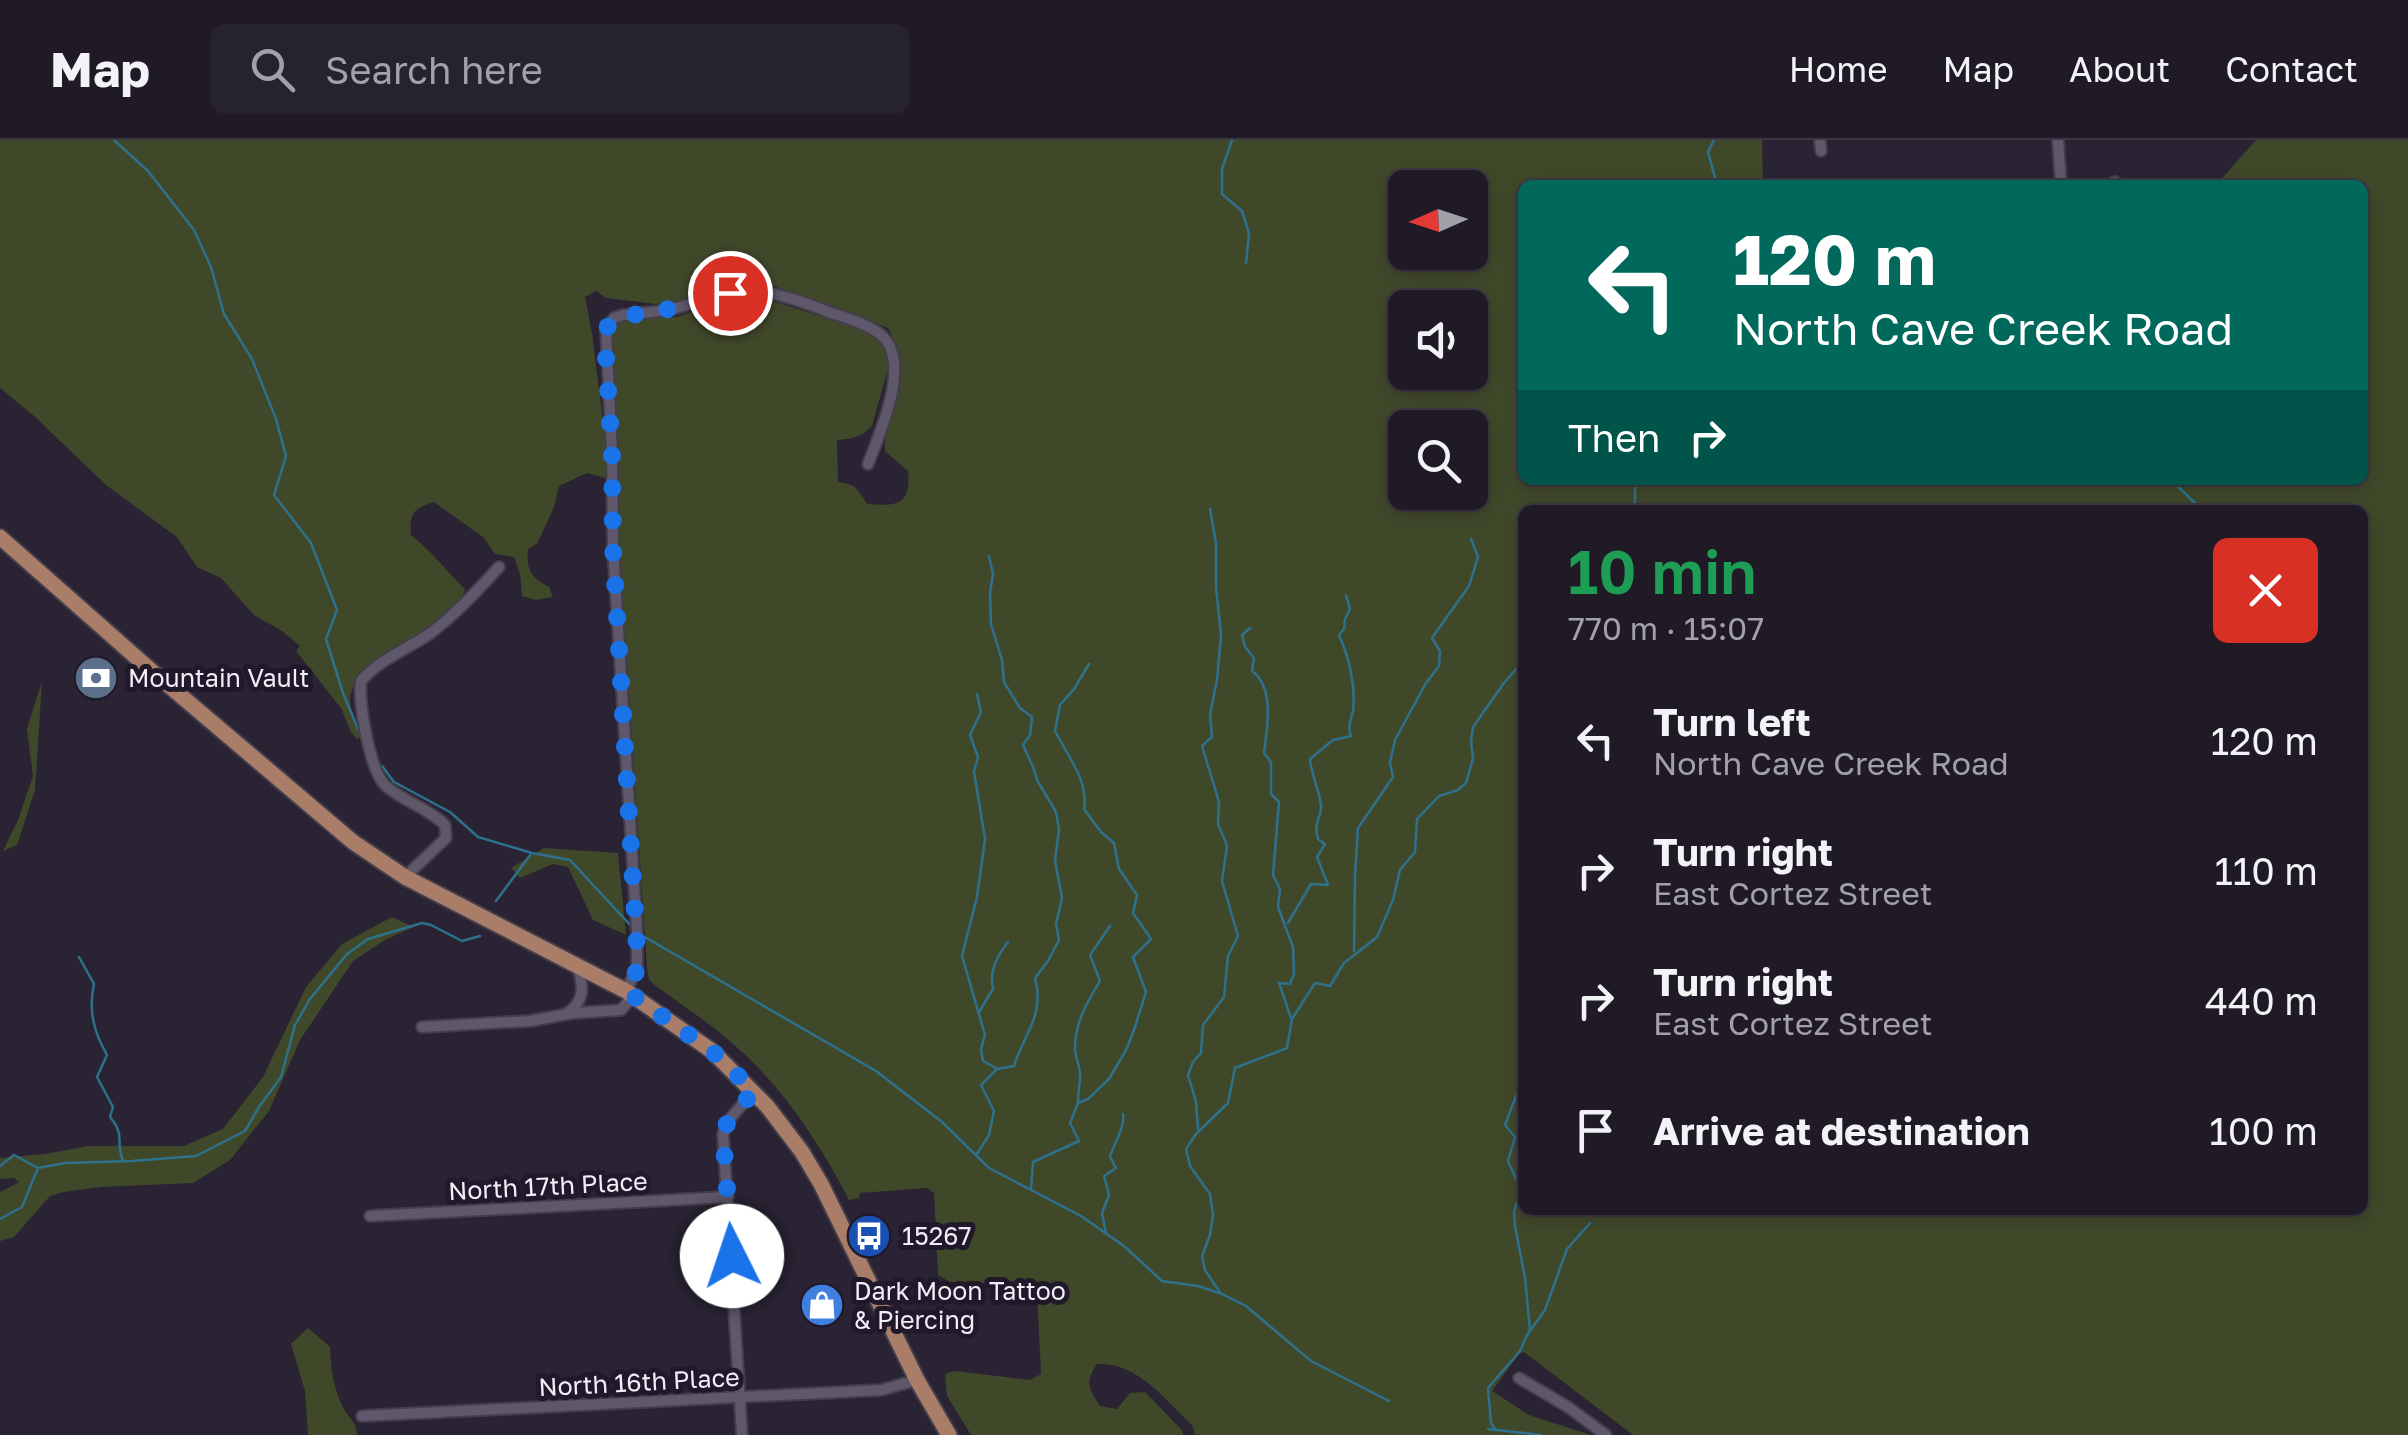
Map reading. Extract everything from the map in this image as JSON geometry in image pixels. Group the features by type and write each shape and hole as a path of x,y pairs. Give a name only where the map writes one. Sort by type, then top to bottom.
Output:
{"main road":[{"path":"0,536 332,826 405,878 629,993 712,1051 754,1091 821,1184 916,1380 949,1435"}],"street":[{"path":"2058,140 2060,180"},
{"path":"422,1027 621,1010 638,968 613,548 606,329 614,318 750,291 813,306 882,335 892,352 896,372 868,464"},
{"path":"405,878 446,838 445,824 380,780 362,717 361,681 436,628 498,567"},
{"path":"565,1014 581,999 578,966"},
{"path":"742,1435 724,1128 754,1091"},
{"name":"North 17th Place","path":"370,1216 728,1197"},
{"path":"1519,1378 1606,1435"},
{"name":"North 16th Place","path":"362,1416 882,1390 916,1380"}],"green space":[{"path":"0,140 1762,140 1763,180 1518,180 1518,485 2368,485 2368,180 2220,180 2256,140 2408,140 2408,1435 1633,1435 1524,1352 1492,1391 1529,1415 1591,1435 1195,1435 1192,1425 1138,1376 1112,1365 1097,1364 1090,1385 1100,1406 1117,1409 1130,1393 1145,1392 1183,1435 971,1435 947,1396 945,1374 954,1371 1030,1380 1041,1374 1037,1290 1030,1284 950,1282 938,1275 934,1193 927,1188 860,1193 859,1198 849,1200 824,1155 780,1092 718,1031 649,980 647,968 618,524 618,448 610,339 614,326 630,318 677,317 728,298 759,297 873,332 885,348 889,365 872,426 856,437 837,440 838,482 856,488 867,504 877,505 900,501 908,483 908,471 885,451 898,375 895,345 888,328 774,286 749,282 713,285 684,301 656,304 606,298 596,291 585,297 607,453 605,478 587,473 559,486 537,544 528,549 531,572 549,587 553,597 535,600 522,596 514,557 495,554 484,538 434,502 417,509 412,516 411,535 465,589 454,608 435,626 387,653 355,684 350,700 360,738 357,739 341,708 296,651 300,646 254,615 221,578 197,567 177,537 106,485 0,388"},
{"path":"42,681 35,790 17,845 3,851 33,776 27,729"},
{"path":"544,848 618,853 626,935 593,920 568,867 553,864 520,878 511,868"},
{"path":"392,917 413,927 353,961 300,1040 269,1111 230,1160 193,1183 101,1187 50,1196 14,1237 0,1241 0,1192 19,1182 14,1178 0,1179 0,1158 88,1146 184,1146 223,1129 263,1077 306,987 342,944"},
{"path":"308,1328 330,1347 336,1391 357,1435 308,1435 305,1391 291,1344"}],"waterway":[{"path":"114,140 148,171 194,230 211,267 224,314 252,359 286,456 274,495 311,543 337,610 326,639 361,736"},
{"path":"1232,140 1222,169 1222,194 1242,211 1249,233 1246,263"},
{"path":"1714,140 1708,152 1716,180"},
{"path":"1635,485 1635,505"},
{"path":"2176,485 2195,505"},
{"path":"1198,1129 1188,1075 1201,1053 1203,1025 1224,997 1228,956 1238,936 1222,881 1227,846 1218,824 1219,802 1202,746 1212,737 1210,714 1221,635 1216,543 1210,509"},
{"path":"1354,951 1358,828 1393,777 1390,763 1395,740 1439,666 1440,651 1432,638 1469,586 1478,557 1471,539"},
{"path":"977,1154 989,1135 994,1111 981,1085 997,1069 1014,1066 1035,1014 1035,978 1059,940 1056,924 1062,898 1055,861 1059,829 1056,812 1023,745 1030,735 1032,717 1020,708 1004,682 991,624 993,574 989,556"},
{"path":"1288,923 1311,884 1328,885 1317,857 1325,844 1318,839 1321,802 1310,759 1333,740 1351,736 1353,682 1339,635 1350,609 1346,595"},
{"path":"1250,628 1242,635 1254,658 1252,671 1267,698 1264,753 1271,762 1271,794 1279,802 1273,875 1280,889 1278,907 1293,947 1294,974 1290,984 1279,983 1291,1018"},
{"path":"1031,1189 1033,1162 1079,1141 1070,1123 1078,1103 1109,1079 1126,1050 1146,992 1133,957 1151,939 1133,913 1137,895 1119,869 1114,843 1084,809 1080,778 1055,731 1060,705 1089,664"},
{"path":"1221,1294 1205,1270 1202,1256 1213,1215 1210,1194 1190,1166 1186,1149 1228,1103 1235,1068 1287,1048 1292,1019 1315,983 1330,986 1344,963 1377,937 1393,900 1400,870 1415,852 1417,819 1439,796 1466,783 1473,759 1473,727 1518,667"},
{"path":"977,694 981,712 970,735 978,757 974,772 985,839 977,897 962,956 985,1035 983,1061 996,1068"},
{"path":"382,766 394,782 450,812 478,837 570,860 633,928"},
{"path":"496,901 531,854"},
{"path":"0,1219 22,1207 38,1168 196,1156 245,1131 281,1077 295,1025 310,999 347,954 368,939 422,923 462,941 480,936"},
{"path":"1078,1103 1077,1030 1100,981 1090,955 1110,926"},
{"path":"643,936 876,1071 942,1122 989,1168 1081,1216 1124,1246 1162,1281 1198,1286 1246,1306 1311,1361 1389,1401"},
{"path":"979,1012 993,989 995,964 1008,942"},
{"path":"79,957 94,984 93,1021 107,1055 97,1077 113,1107 110,1117 118,1129 123,1161"},
{"path":"1518,1091 1505,1125 1515,1137 1508,1161 1518,1188"},
{"path":"1106,1233 1102,1213 1109,1195 1104,1176 1116,1168 1110,1157 1123,1114"},
{"path":"0,1166 14,1155 36,1167"},
{"path":"1518,1198 1515,1226 1530,1331"},
{"path":"1496,1430 1491,1423 1488,1388 1520,1351 1545,1310 1567,1249 1590,1223"},
{"path":"1488,1429 1541,1435"}],"place":[{"name":"Mountain Vault","path":"96,678"},
{"name":"15267","path":"869,1236"},
{"name":"Dark Moon Tattoo & Piercing","path":"822,1305"}],"route":[{"path":"730,293 681,307 614,318 606,329 605,341 638,968 626,991 712,1051 754,1091 728,1121 723,1134 732,1256"}]}
